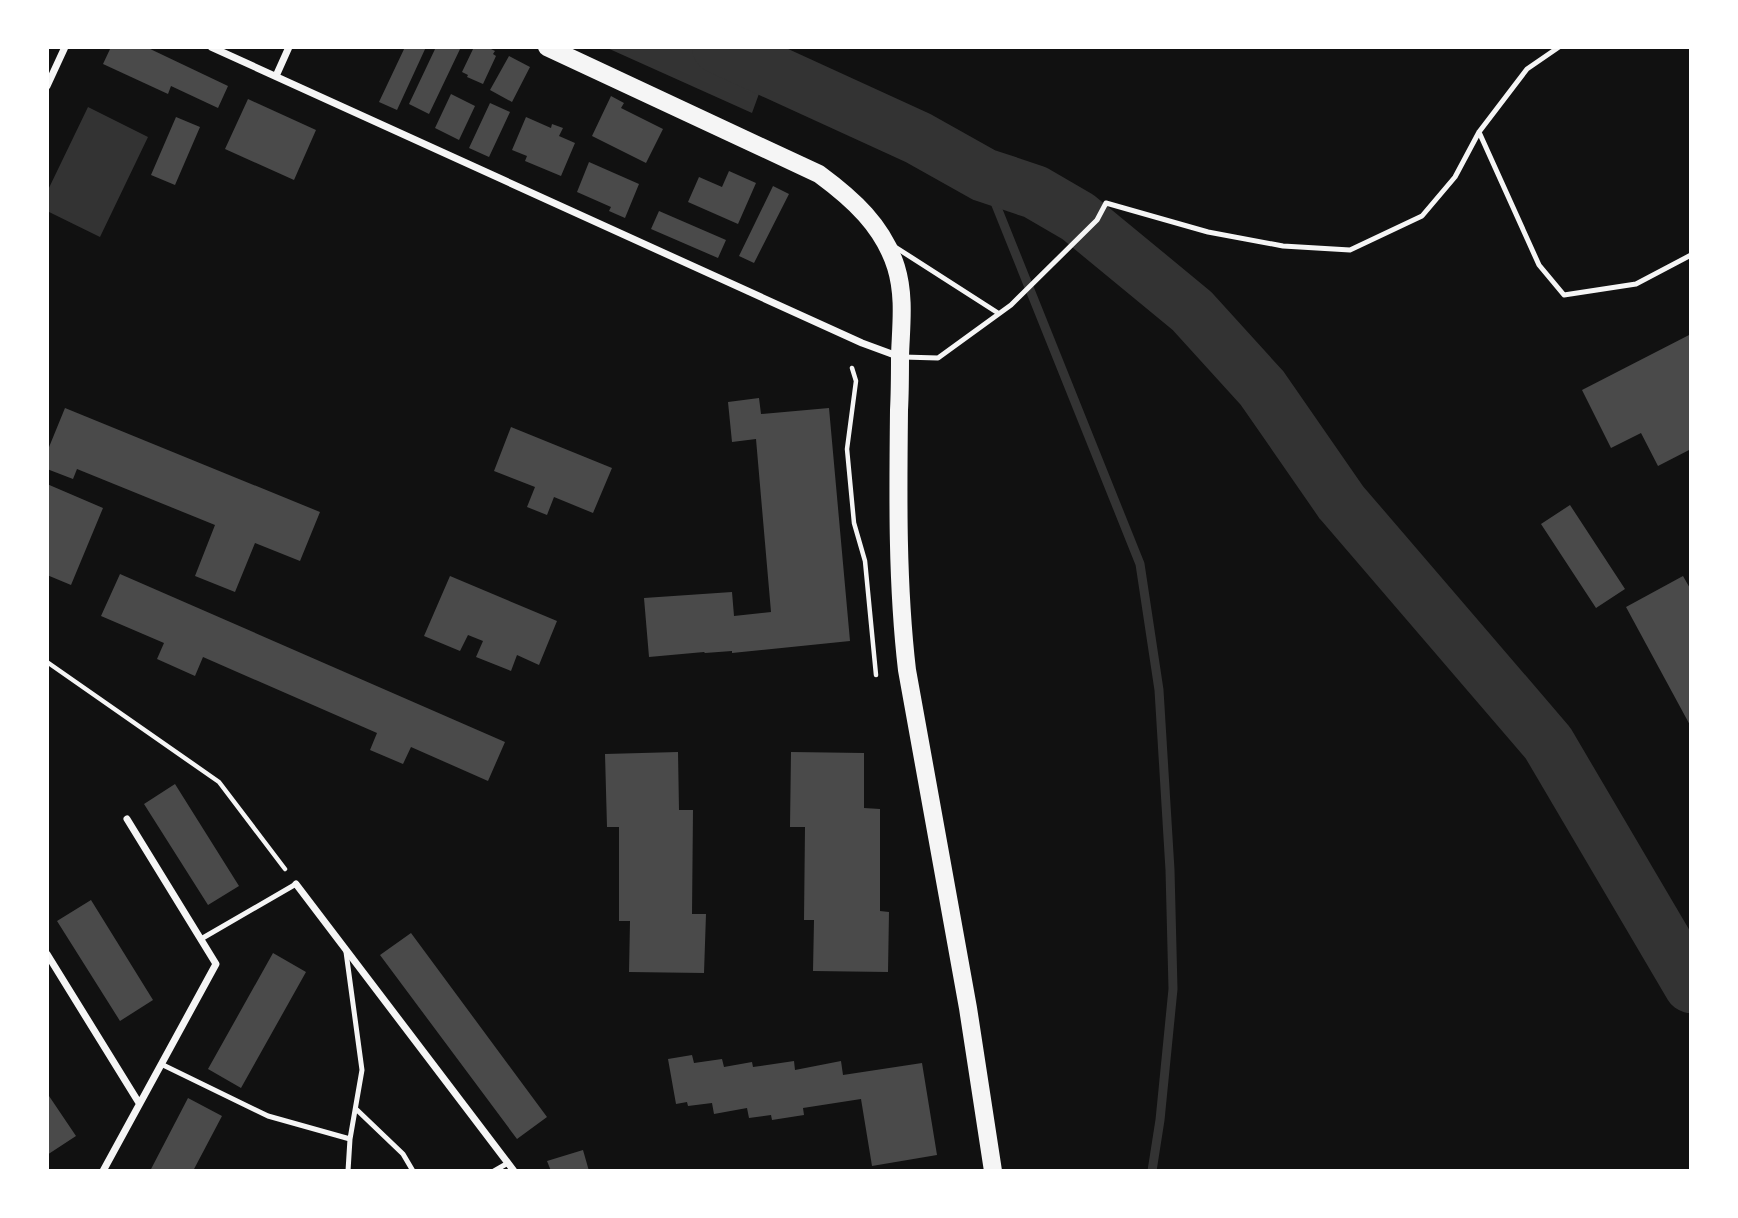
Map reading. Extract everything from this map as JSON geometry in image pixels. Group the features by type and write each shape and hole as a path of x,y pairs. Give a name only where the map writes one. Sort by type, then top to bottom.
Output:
{"main road":[{"path":"547,47 819,174 866,213 884,239 897,270 903,309 900,357 899,557 902,624 907,670 968,1008 993,1171"}],"street":[{"path":"47,86 65,47"},
{"path":"211,47 862,343 900,357"},
{"path":"276,76 289,47"},
{"path":"103,1171 216,964 127,819"},
{"path":"296,884 514,1171"},
{"path":"47,954 139,1103"}],"lane":[{"path":"900,357 938,358 1012,305 1097,220 1106,203 1220,234 1283,246 1350,250 1422,216 1455,177 1479,132 1527,69 1559,47"},
{"path":"1479,132 1539,265 1563,295 1636,284 1691,255"},
{"path":"884,239 998,313"},
{"path":"201,939 296,884"},
{"path":"345,949 362,1070 350,1139 348,1171"},
{"path":"161,1064 268,1116 350,1139"},
{"path":"356,1108 402,1154 413,1171"},
{"path":"494,1171 508,1163"}],"path":[{"path":"852,368 856,381 847,449 854,523 866,570 876,675"},
{"path":"47,662 219,782 296,884"}],"shaded area":[{"path":"605,47 776,47 752,113"},
{"path":"88,107 148,137 100,237 47,211 47,192"}],"building":[{"path":"111,47 146,47 228,86 218,108 171,86 168,94 103,64"},
{"path":"405,47 426,47 397,110 379,102"},
{"path":"436,47 461,47 429,114 409,104"},
{"path":"474,47 487,47 495,51 493,54 496,56 483,84 462,72"},
{"path":"509,56 530,67 512,102 490,90"},
{"path":"451,94 475,106 459,140 435,128"},
{"path":"611,96 624,103 621,108 663,129 646,163 592,136"},
{"path":"248,99 316,130 294,180 225,149"},
{"path":"490,103 510,112 489,157 469,148"},
{"path":"176,117 200,127 175,185 151,175"},
{"path":"526,117 551,128 552,124 563,128 559,136 575,143 561,176 525,161 527,156 512,150"},
{"path":"589,162 639,184 625,218 609,211 611,207 577,192"},
{"path":"729,171 756,183 738,224 688,202 699,177 722,187"},
{"path":"773,186 789,194 754,263 739,256"},
{"path":"659,211 726,240 718,258 651,229"},
{"path":"1691,334 1691,449 1658,466 1641,433 1611,448 1582,390"},
{"path":"759,398 761,414 829,408 850,641 732,653 704,652 649,657 644,598 732,592 734,616 771,612 756,439 732,442 728,402"},
{"path":"65,408 320,512 300,561 255,543 235,592 195,576 215,525 77,469 73,479 47,469 47,452"},
{"path":"511,427 612,468 593,513 554,497 547,515 527,507 535,487 494,471"},
{"path":"47,484 103,508 71,585 47,575"},
{"path":"1570,505 1625,589 1596,608 1541,524"},
{"path":"120,574 505,742 488,781 411,747 403,764 370,750 377,733 203,657 195,676 157,659 164,643 101,616"},
{"path":"450,576 557,621 539,665 517,655 511,671 476,657 483,641 468,635 460,651 424,636"},
{"path":"1683,576 1691,590 1691,727 1626,607"},
{"path":"678,752 679,810 693,810 692,914 706,914 704,973 629,972 630,921 619,921 619,827 607,827 605,754"},
{"path":"791,752 864,753 864,808 880,809 880,911 889,912 888,972 813,971 814,920 804,920 805,827 790,827"},
{"path":"175,784 239,886 208,905 144,804"},
{"path":"91,900 153,1000 120,1021 57,921"},
{"path":"411,933 547,1117 517,1139 380,955"},
{"path":"273,953 306,972 241,1088 208,1069"},
{"path":"692,1055 694,1063 722,1059 724,1067 752,1062 753,1067 794,1061 795,1070 841,1061 843,1075 922,1063 937,1155 872,1166 861,1099 803,1108 804,1115 772,1120 771,1115 749,1118 747,1108 714,1114 712,1103 688,1106 687,1102 676,1104 668,1059"},
{"path":"47,1093 76,1136 47,1155"},
{"path":"188,1098 222,1116 193,1171 150,1171"},
{"path":"583,1150 589,1171 551,1171 547,1161"}],"waterway":[{"path":"719,47 918,138 984,175 1035,192 1078,217 1192,311 1262,388 1341,502 1548,743 1691,986"},
{"path":"984,175 1140,564 1159,690 1170,870 1173,989 1160,1120 1152,1171"}]}
